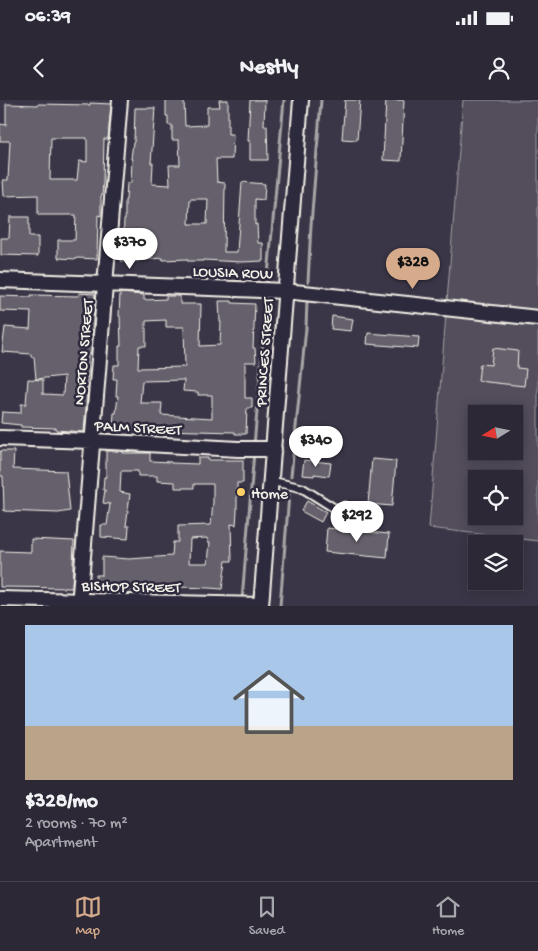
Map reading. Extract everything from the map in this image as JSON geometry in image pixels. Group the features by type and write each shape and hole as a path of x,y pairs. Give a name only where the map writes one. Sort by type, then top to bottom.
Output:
{"street":[{"name":"NORTON STREET","path":"79,604 120,100"},
{"name":"PRINCES STREET","path":"258,605 271,482 269,449 281,291 301,100"},
{"name":"LOUSIA ROW","path":"0,280 281,291 538,318"},
{"name":"PALM STREET","path":"0,438 269,449"},
{"name":"BISHOP STREET","path":"0,599 79,604 258,605"}],"lane":[{"path":"271,482 302,488 334,508 340,509 345,506"}],"shaded area":[{"path":"463,100 538,100 538,541 523,539 523,535 488,535 429,528"}],"building":[{"path":"166,100 184,100 185,126 207,125 207,107 220,107 219,100 228,100 228,134 233,134 232,159 216,159 217,182 225,183 224,252 237,252 242,182 265,184 264,200 255,199 255,225 257,224 258,243 263,243 263,261 187,261 187,259 163,260 163,258 121,261 127,183 131,183 135,108 155,108 151,163 153,163 152,184 170,185 169,165 180,165 179,140 172,140 172,125 168,125 168,116 166,116","holes":["190,199 208,199 207,224 189,224"]},
{"path":"250,100 265,100 264,126 267,126 268,160 250,160 250,141 248,141"},
{"path":"345,100 360,100 357,140 342,139"},
{"path":"386,100 404,100 401,161 383,160"},
{"path":"90,103 111,104 108,139 104,139 101,216 98,215 97,259 58,258 58,240 75,240 76,215 38,215 38,195 4,196 3,180 8,180 10,141 0,141 0,124 6,125 6,104 90,105","holes":["51,138 87,138 87,162 79,161 77,180 50,180"]},
{"path":"10,217 29,217 29,237 38,237 38,256 1,255 1,238 9,238"},
{"path":"79,293 95,294 91,354 88,354 84,432 56,430 56,428 21,427 21,425 1,423 2,412 21,413 21,404 26,404 28,379 43,380 43,394 63,395 64,376 36,379 34,357 31,357 31,354 2,352 5,327 30,329 31,312 0,311 0,296 79,296"},
{"path":"120,293 144,295 144,300 166,299 166,296 180,296 180,304 201,304 200,346 220,345 221,322 219,301 255,304 253,348 255,348 256,362 245,362 245,398 252,398 252,408 247,408 246,434 235,434 235,432 144,431 113,427 118,396 116,396 117,379 113,379 114,365 119,365 119,346 121,346","holes":["166,320 166,327 184,327 185,367 138,368 139,346 146,346 146,321","184,380 183,391 198,392 198,395 212,395 212,418 161,415 162,403 140,403 142,381"]},
{"path":"332,316 353,319 351,331 331,329"},
{"path":"368,333 419,337 418,348 367,344"},
{"path":"493,348 518,351 517,368 526,369 524,386 478,381 480,364 491,365"},
{"path":"0,451 14,451 13,469 66,471 70,511 58,513 4,511 3,476 0,476"},
{"path":"106,451 150,453 150,461 171,463 198,464 198,458 208,458 208,460 243,460 243,483 237,483 236,525 231,524 232,561 226,561 222,589 161,587 161,592 118,590 118,592 96,592 96,575 102,575 102,557 129,559 172,556 173,542 178,542 178,526 211,525 213,502 213,484 194,484 194,488 175,488 175,482 157,481 157,476 138,476 138,471 121,471 120,492 130,494 126,526 129,526 128,539 101,537 101,525 107,525 110,504 103,503 104,477 106,477","holes":["207,538 208,542 210,542 208,563 189,563 190,539"]},
{"path":"372,459 396,461 392,506 368,504"},
{"path":"304,460 331,463 329,476 302,475"},
{"path":"307,501 326,512 321,522 301,511"},
{"path":"327,528 389,534 387,558 325,552"},
{"path":"31,539 74,541 72,588 0,587 0,551 31,552"}],"waterway":[{"path":"267,286 284,100"},
{"path":"308,282 321,100"},
{"path":"254,446 267,295"},
{"path":"291,476 307,301"},
{"path":"242,600 254,452"},
{"path":"280,606 289,495"}],"place":[{"name":"Home","path":"241,492"}]}
